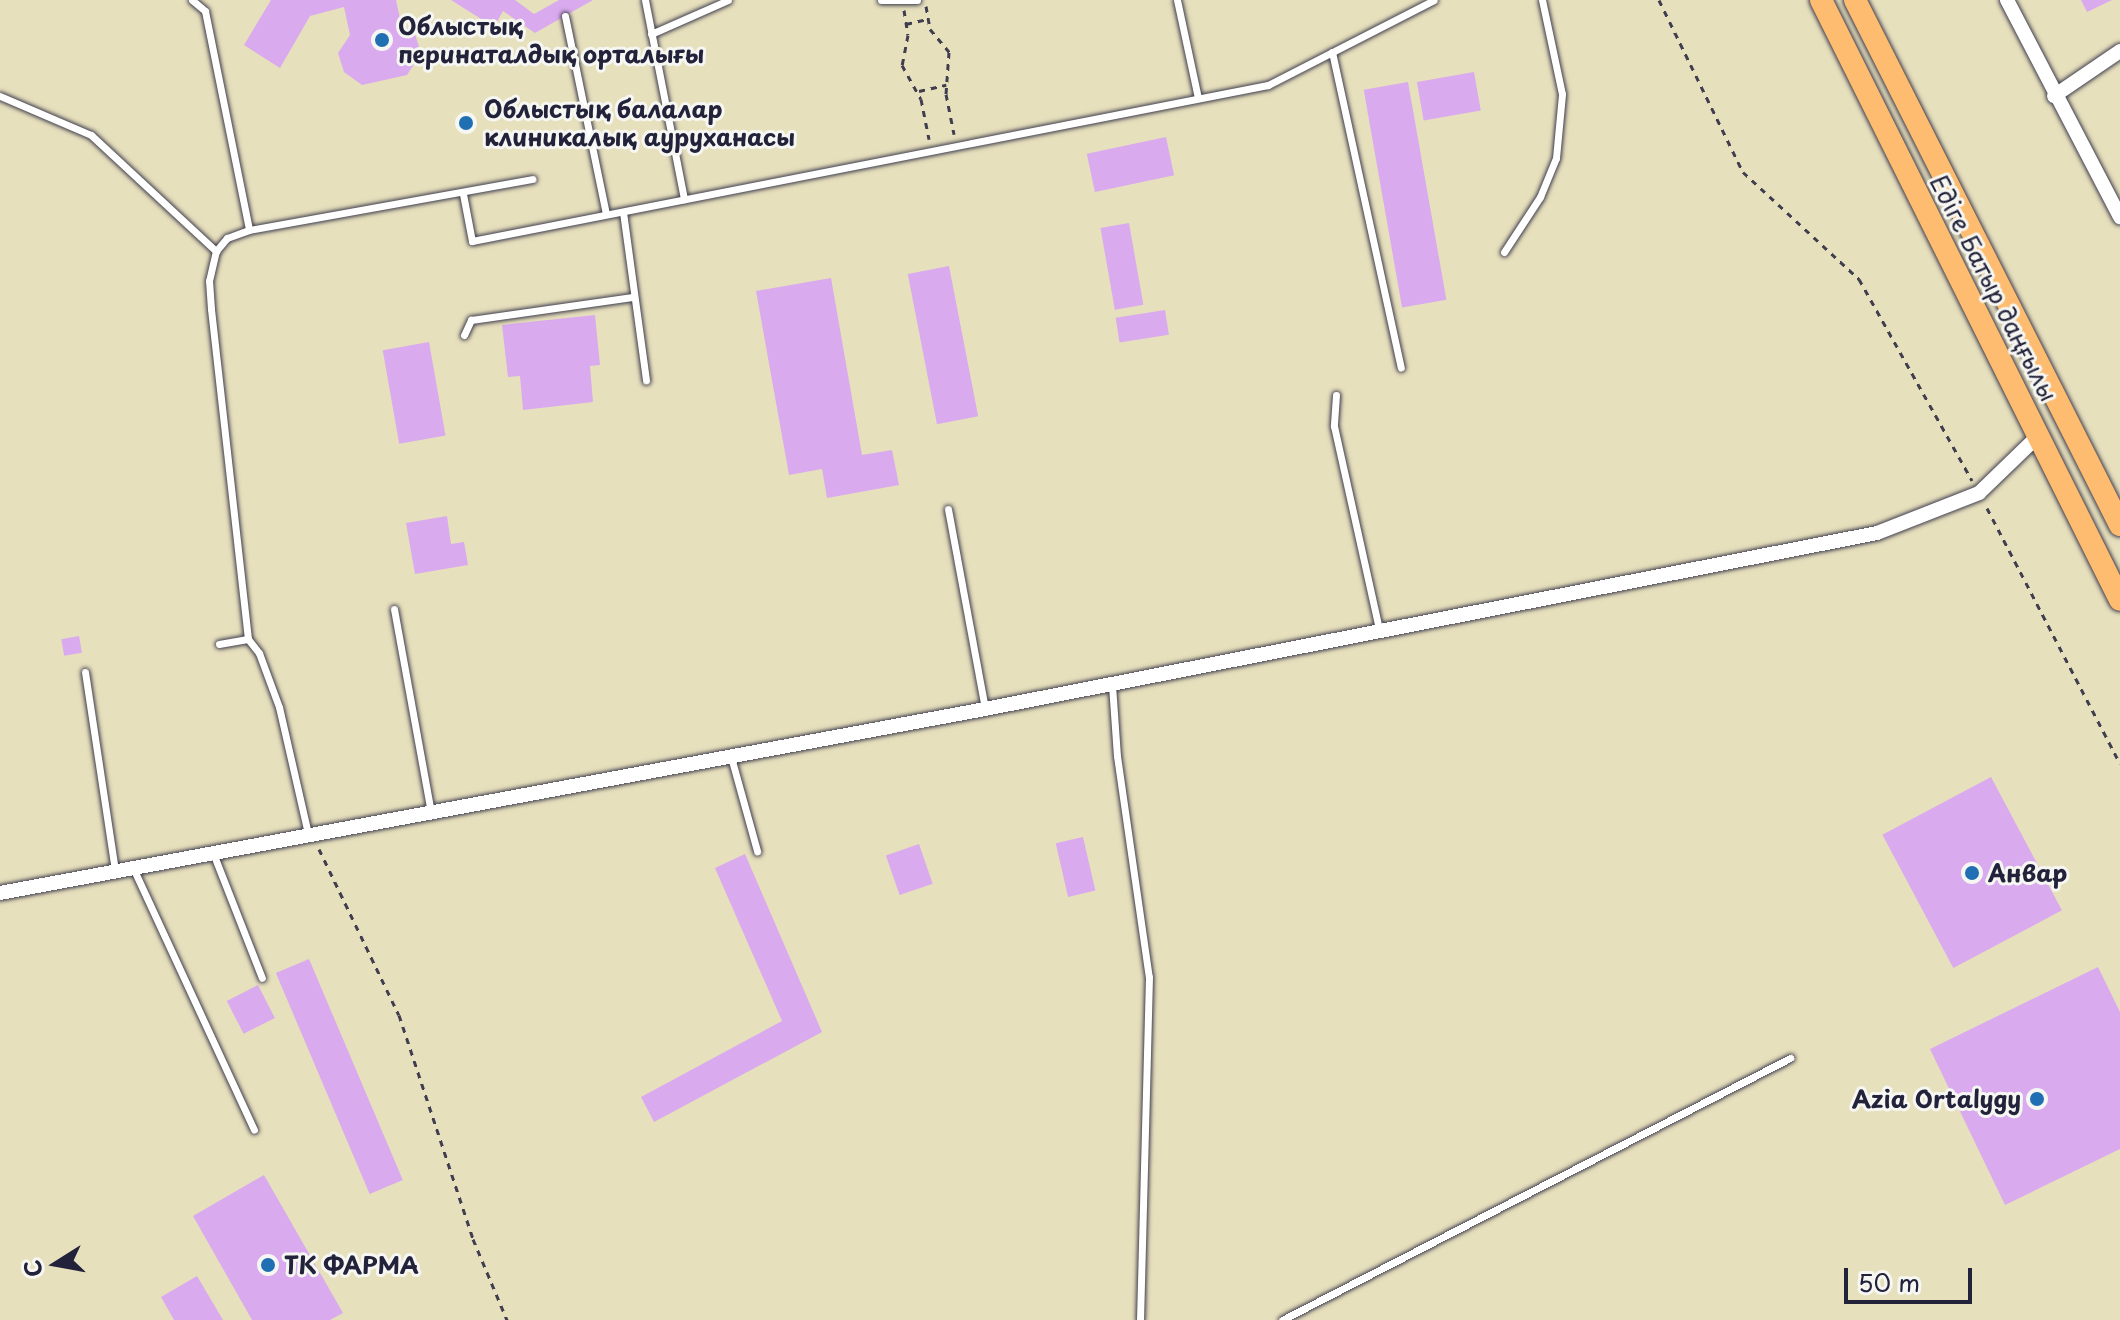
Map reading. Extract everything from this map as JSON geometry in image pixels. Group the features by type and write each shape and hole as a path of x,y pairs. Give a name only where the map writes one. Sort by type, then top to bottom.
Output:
{"main road":[{"name":"Едіге Батыр даңғылы","path":"1821,0 2120,600"},
{"name":"Едіге Батыр даңғылы","path":"1855,0 2120,525"}],"street":[{"path":"2007,0 2054,96 2120,217"},
{"path":"2054,96 2120,51"},
{"path":"0,893 985,709 1112,681 1877,533 1979,493 2039,435"}],"lane":[{"path":"192,0 205,11 249,230"},
{"path":"645,0 684,199"},
{"path":"651,34 728,0"},
{"path":"881,0 902,3 917,0"},
{"path":"1177,0 1198,98"},
{"path":"463,194 472,241 1268,85 1434,0"},
{"path":"1504,252 1540,197 1556,158 1562,94 1542,0"},
{"path":"565,16 606,214"},
{"path":"1332,52 1401,368"},
{"path":"0,96 91,135 216,251"},
{"path":"308,834 279,707 259,653 248,639 211,309 209,281 216,251 227,238 249,230 463,194 532,179"},
{"path":"623,212 632,297 646,380"},
{"path":"464,335 471,320 632,297"},
{"path":"1336,395 1334,426 1379,629"},
{"path":"948,509 985,709"},
{"path":"394,609 431,812"},
{"path":"219,644 248,639"},
{"path":"85,672 115,873"},
{"path":"1112,681 1117,756 1149,977 1140,1320"},
{"path":"730,757 757,851"},
{"path":"213,853 262,978"},
{"path":"134,870 254,1130"},
{"path":"1282,1320 1790,1058"}],"path":[{"path":"925,0 928,19 949,52 946,85 956,146"},
{"path":"1659,0 1743,172 1859,279 1979,493 2120,763"},
{"path":"902,3 906,24 902,65 917,91 932,151"},
{"path":"906,24 928,19"},
{"path":"917,91 946,85"},
{"path":"308,834 334,871 399,1015 473,1239 507,1320"}],"building":[{"name":"Облыстық перинаталдық орталығы","path":"271,0 396,0 401,23 415,34 421,53 407,75 362,85 344,72 338,53 350,35 344,7 310,16 280,68 244,45"},
{"path":"451,0 515,0 534,14 559,0 593,0 535,33 503,11 494,27"},
{"path":"2081,0 2112,0 2087,12"},
{"path":"1474,72 1481,110 1424,120 1417,82"},
{"path":"1408,82 1446,300 1402,307 1364,90"},
{"path":"1166,137 1174,175 1095,192 1087,154"},
{"path":"1129,223 1143,305 1115,310 1100,228"},
{"path":"949,266 978,416 937,424 908,274"},
{"path":"831,278 862,455 892,450 899,485 827,498 822,469 789,475 756,291"},
{"path":"1165,310 1169,335 1120,343 1116,318"},
{"path":"595,315 600,365 590,366 593,402 523,410 520,376 508,377 502,325"},
{"path":"429,342 445,436 399,444 383,350"},
{"path":"447,516 451,544 464,542 468,565 415,574 406,523"},
{"path":"79,636 82,653 64,656 61,639"},
{"name":"Анвар","path":"1991,777 2062,910 1953,968 1882,835"},
{"path":"1083,837 1095,891 1068,897 1056,843"},
{"path":"919,844 933,884 900,895 886,855"},
{"path":"745,854 822,1032 654,1122 641,1097 782,1021 715,868"},
{"path":"309,959 403,1180 370,1194 276,973"},
{"name":"Azia Ortalygy","path":"2098,967 2120,1012 2120,1149 2005,1205 1930,1049"},
{"path":"258,985 275,1018 244,1034 227,1001"},
{"name":"ТК ФАРМА","path":"264,1175 343,1313 330,1320 252,1320 193,1216"},
{"path":"197,1276 223,1320 174,1320 161,1297"}],"place":[{"name":"Облыстық перинаталдық орталығы","path":"382,40"},
{"name":"Облыстық балалар клиникалық ауруханасы","path":"466,123"},
{"name":"Анвар","path":"1972,873"},
{"name":"Azia Ortalygy","path":"2037,1099"},
{"name":"ТК ФАРМА","path":"268,1265"}]}
